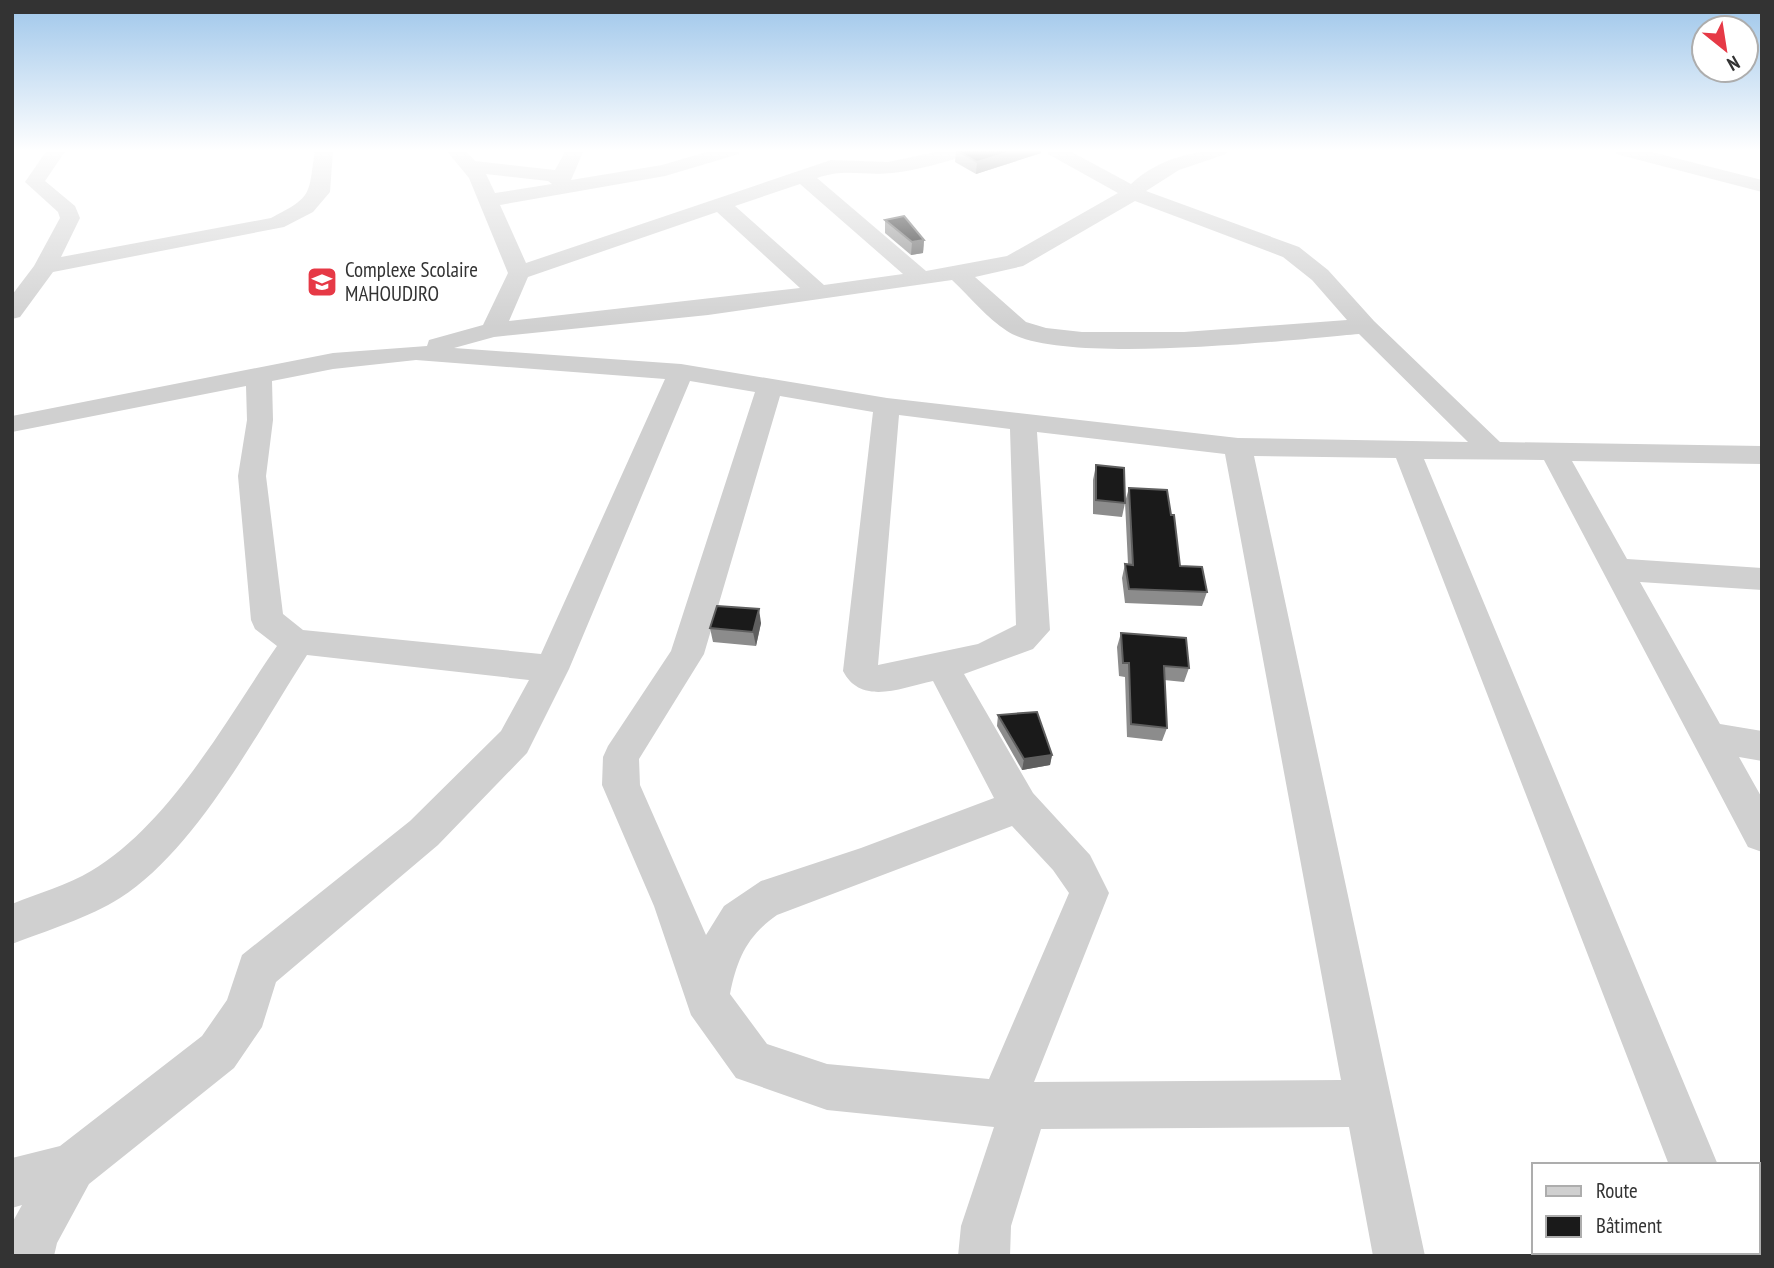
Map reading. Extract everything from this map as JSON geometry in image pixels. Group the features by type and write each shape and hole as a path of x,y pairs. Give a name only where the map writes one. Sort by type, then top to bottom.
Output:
{"street":[{"path":"12,312 45,267 70,218 67,209"},
{"path":"45,267 245,230 293,217 301,209"},
{"path":"491,209 519,273"},
{"path":"493,330 519,273 704,209"},
{"path":"725,209 817,291"},
{"path":"842,209 920,277"},
{"path":"416,353 493,330 708,309 817,291 957,273 1015,261 1104,209"},
{"path":"1176,209 1291,252 1320,275 1365,326 1492,450"},
{"path":"957,273 1017,327 1028,334 1051,338 1126,340 1365,326"},
{"path":"12,424 333,361 416,353 681,372 887,406 1238,446 1762,455"},
{"path":"28,1256 33,1235 72,1167 218,1052 246,1012 257,970 424,833 514,742 552,669 681,372"},
{"path":"259,375 260,420 252,476 267,620 297,643 319,642 552,669"},
{"path":"771,385 687,654 621,757 621,785 675,906 706,999 752,1062 827,1087 1013,1105 1368,1103"},
{"path":"887,406 859,671 870,680 942,666 1019,642 1033,630 1023,420"},
{"path":"1238,446 1399,1256"},
{"path":"1406,449 1693,1163"},
{"path":"1553,451 1762,835"},
{"path":"1618,569 1762,579"},
{"path":"12,924 105,885 146,853 179,819 297,643"},
{"path":"942,666 1020,807 1086,880 1089,893 1013,1105 986,1226 984,1256"},
{"path":"1709,737 1762,746"},
{"path":"706,999 718,955 738,921 762,901 790,887 844,873 972,820 1020,807"},
{"path":"12,1183 72,1167"}],"building":[{"path":"904,216 924,240 912,242 885,220"},
{"path":"1096,465 1124,468 1125,503 1096,500"},
{"path":"1129,488 1167,490 1171,515 1174,515 1180,566 1202,567 1207,592 1129,589 1125,564 1133,565"},
{"path":"717,606 759,609 753,632 710,628"},
{"path":"1121,633 1186,638 1189,668 1164,666 1167,728 1131,724 1129,663 1123,663"},
{"path":"1037,712 1052,755 1024,759 998,715"}],"place":[{"name":"Complexe Scolaire MAHOUDJRO","path":"322,282"}]}
